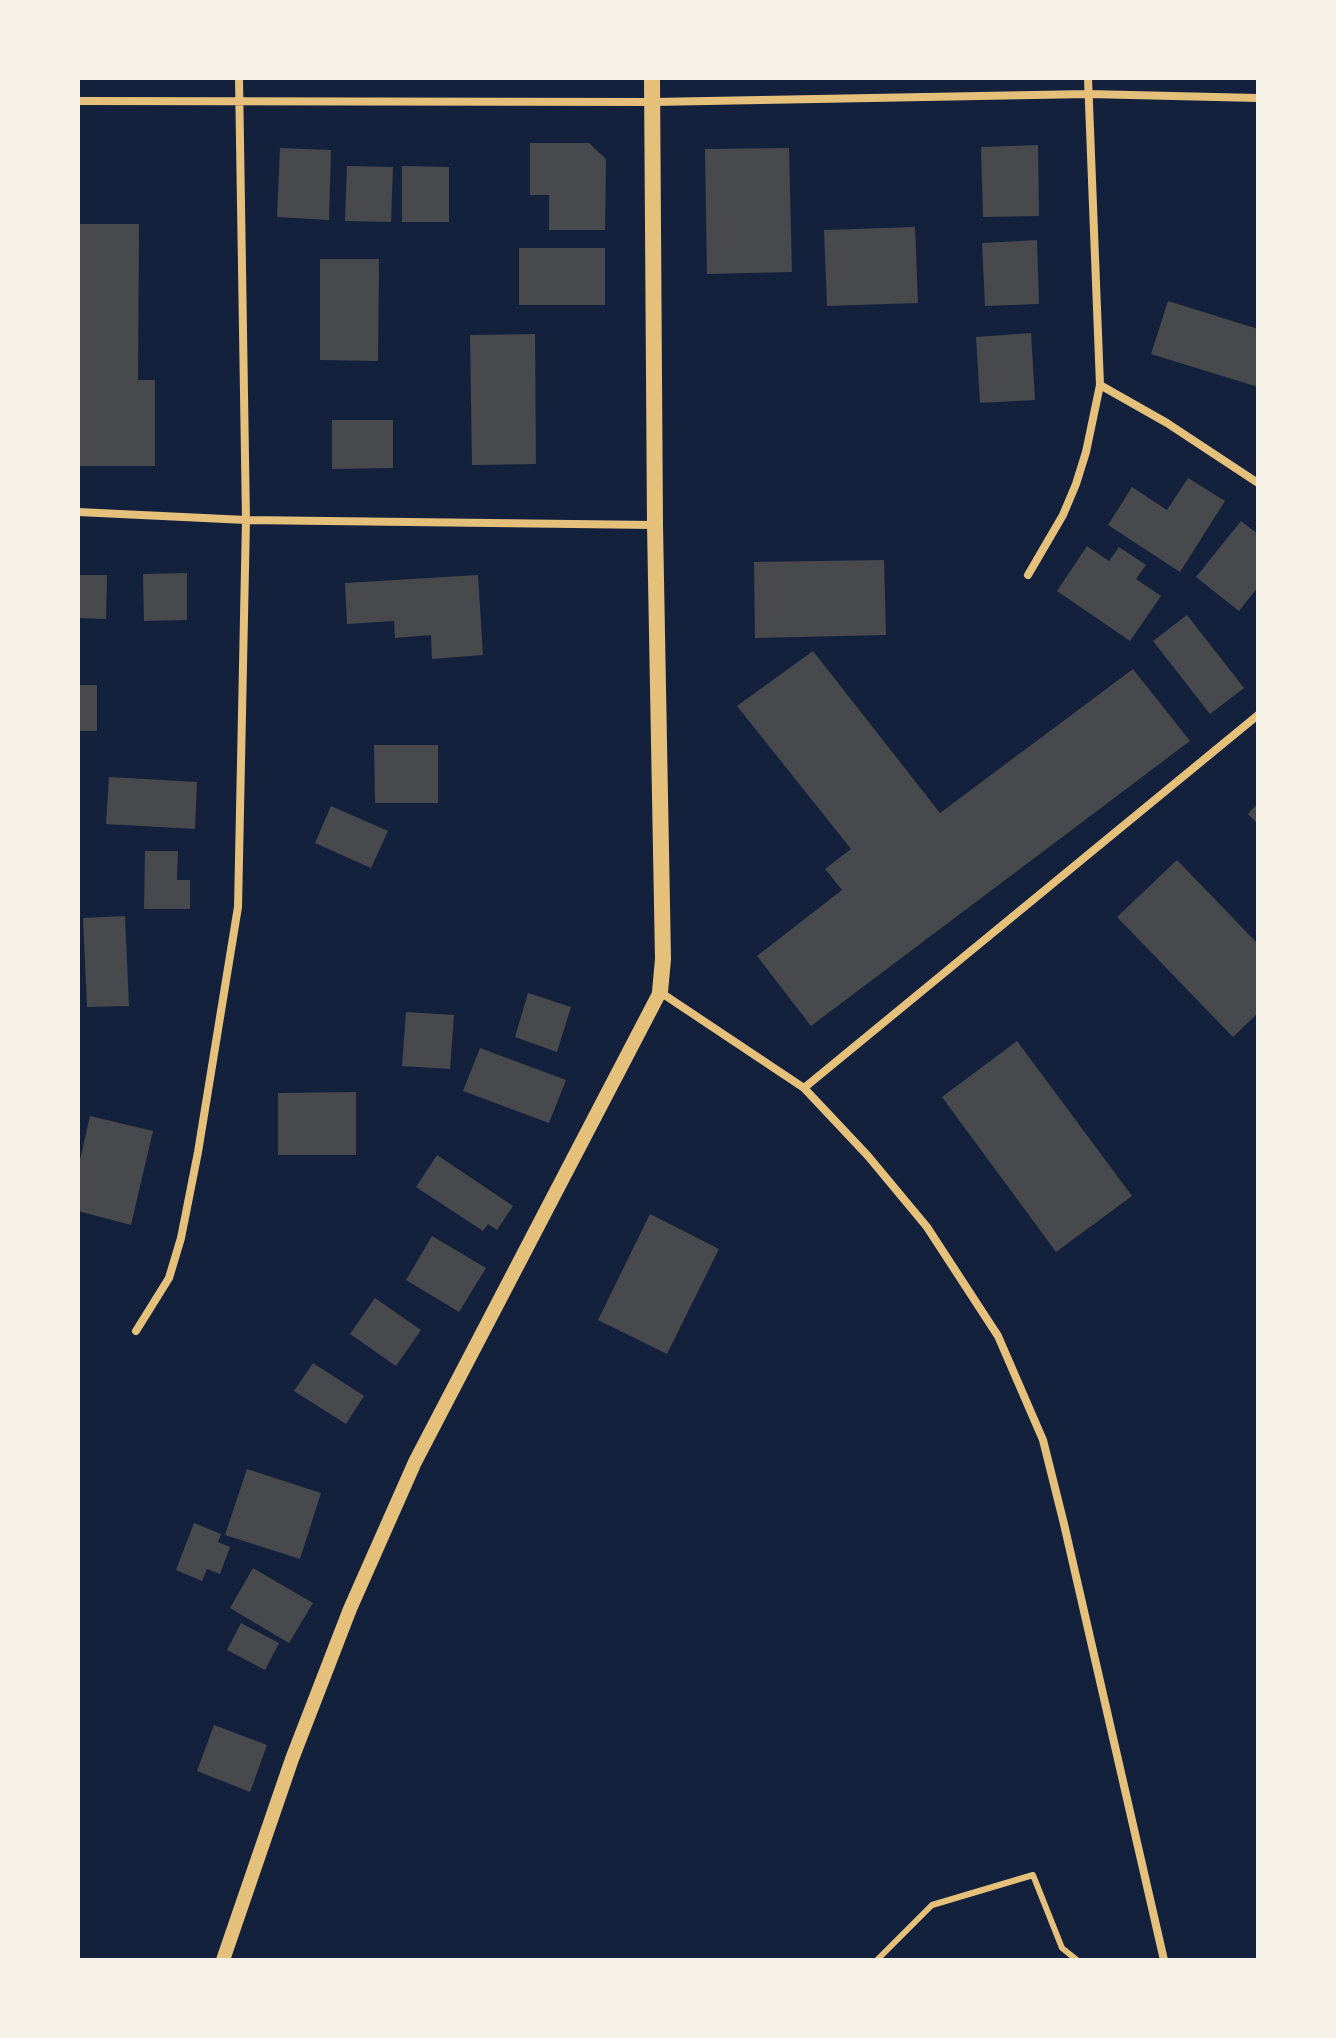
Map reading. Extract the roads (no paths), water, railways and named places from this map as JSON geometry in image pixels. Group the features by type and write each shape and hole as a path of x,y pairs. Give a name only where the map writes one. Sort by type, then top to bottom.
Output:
{"main road":[{"path":"652,78 655,525 663,959 660,992"}],"street":[{"path":"136,1331 169,1278 181,1238 238,907 246,520 239,78"},
{"path":"1028,575 1063,515 1076,484 1100,385 1088,78"},
{"path":"78,101 653,102 1088,94 1258,98"},
{"path":"1100,385 1167,423 1258,483"},
{"path":"78,512 246,520 655,525"},
{"path":"804,1088 1258,715"},
{"path":"223,1960 297,1745 350,1609 415,1462 660,992 804,1088 868,1156 927,1227 998,1336 1043,1440 1164,1960"}],"lane":[{"path":"877,1960 932,1905 1033,1875 1062,1948 1077,1960"}]}
